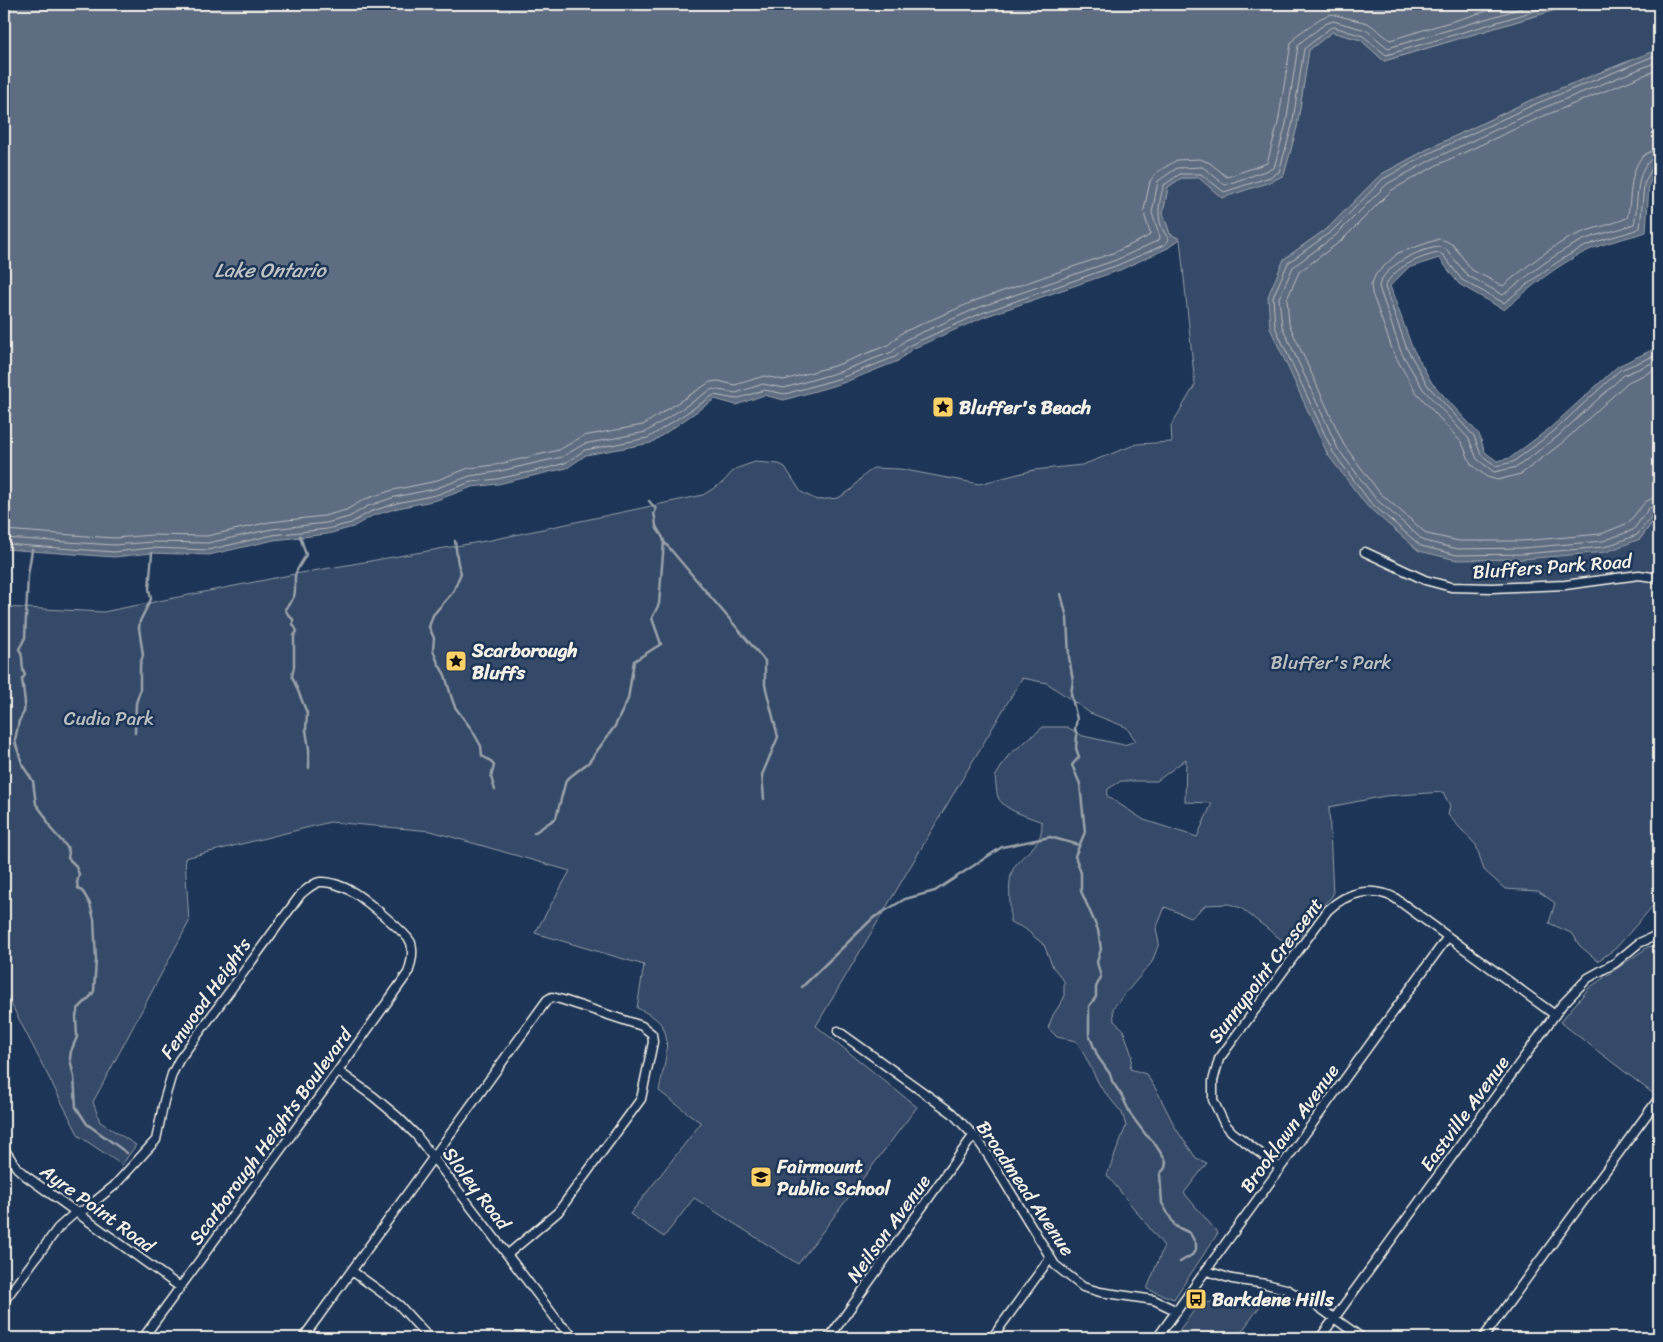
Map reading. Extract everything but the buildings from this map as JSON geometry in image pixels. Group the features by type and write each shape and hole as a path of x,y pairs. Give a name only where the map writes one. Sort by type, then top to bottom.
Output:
{"street":[{"name":"Bluffers Park Road","path":"1365,552 1424,580 1451,587 1492,588 1566,585 1639,575 1659,578"},
{"name":"Scarborough Heights Boulevard","path":"143,1338 338,1072 408,973 411,965 412,948 411,942 407,937 354,892 337,884 321,882"},
{"name":"Fenwood Heights","path":"4,1301 58,1228 76,1212 84,1210 114,1186 156,1140 164,1101 172,1074 179,1060 290,907 307,888 321,882"},
{"name":"Sunnypoint Crescent","path":"1280,1168 1232,1132 1224,1123 1212,1100 1213,1081 1220,1059 1297,952 1328,910 1348,895 1370,891 1385,893 1395,898 1555,1015"},
{"name":"Brooklawn Avenue","path":"1157,1338 1448,938"},
{"name":"Eastville Avenue","path":"1320,1338 1570,996 1588,978 1615,963 1639,943 1659,938"},
{"path":"303,1338 542,1006 552,997 642,1026 652,1034 653,1042 641,1099 558,1212 508,1254"},
{"name":"Broadmead Avenue","path":"838,1031 952,1113 988,1155 1055,1265 1084,1287 1100,1292 1154,1300 1177,1311"},
{"name":"Sloley Road","path":"338,1072 374,1097 416,1134 560,1324 576,1338"},
{"path":"1483,1338 1659,1098"},
{"name":"Neilson Avenue","path":"829,1338 973,1136"},
{"name":"Ayre Point Road","path":"4,1149 17,1168 26,1176 180,1287"},
{"path":"992,1338 1050,1258"},
{"path":"352,1271 399,1304 429,1338"},
{"path":"1207,1271 1232,1279 1286,1289 1320,1308 1362,1338"}],"green space":[{"path":"1575,4 1659,4 1659,49 1531,100 1428,149 1380,175 1329,227 1284,259 1328,455 1640,539 1659,513 1659,899 1616,948 1598,961 1579,945 1573,934 1549,923 1555,903 1538,891 1505,889 1484,870 1476,845 1448,815 1450,806 1443,792 1385,796 1329,807 1333,895 1317,912 1292,948 1241,908 1229,904 1206,905 1191,918 1165,907 1156,929 1159,943 1152,962 1113,1008 1114,1021 1123,1029 1132,1056 1130,1069 1146,1074 1157,1091 1176,1129 1196,1158 1207,1163 1184,1193 1218,1233 1174,1299 1147,1289 1164,1246 1107,1175 1126,1126 1122,1113 1100,1086 1076,1041 1057,1037 1048,1028 1053,1015 1064,998 1064,981 1053,967 1044,945 1024,928 1010,922 1011,875 1014,867 1038,840 1042,822 1005,806 997,795 995,777 1008,756 1043,727 1067,727 1083,736 1124,745 1136,741 1126,727 1090,713 1047,683 1022,678 816,1026 917,1107 798,1264 694,1198 664,1237 630,1214 701,1123 659,1091 666,1056 666,1037 664,1029 658,1021 637,1008 644,965 535,933 570,871 431,831 330,822 185,858 189,922 93,1102 100,1122 136,1145 122,1165 79,1136 4,990 4,607 103,612 295,574 491,540 703,495 722,483 735,469 755,462 779,464 785,467 801,492 817,500 838,498 851,490 873,468 900,469 979,484 1034,470 1082,465 1137,444 1172,442 1171,426 1195,385 1180,239 1170,234 1163,213 1168,187 1181,178 1284,175 1297,127 1309,50 1332,32 1361,40 1384,61","holes":["1186,759 1185,802 1212,803 1197,837 1144,820 1107,796 1108,789 1121,781 1157,781"]},
{"path":"1658,945 1659,1089 1655,1095 1560,1022 1589,988 1648,947"},
{"path":"1231,1299 1263,1302 1237,1338 1184,1338 1177,1333 1199,1304"}],"water":[{"name":"Lake Ontario","path":"4,4 1575,4 1384,61 1361,40 1332,32 1309,50 1297,127 1284,175 1273,181 1222,198 1199,178 1181,178 1168,187 1163,213 1170,234 1180,239 1168,248 1120,270 984,317 912,349 898,361 843,383 784,400 764,395 736,405 715,399 651,443 586,455 567,468 498,484 472,487 437,500 398,508 372,516 353,527 328,534 274,540 209,555 152,553 114,557 4,549"},
{"path":"1659,49 1659,164 1649,185 1646,232 1600,246 1565,263 1504,310 1459,284 1439,258 1408,268 1390,286 1412,347 1432,383 1479,434 1485,452 1497,461 1510,458 1550,428 1618,366 1654,349 1659,349 1659,513 1640,539 1606,552 1523,559 1457,560 1419,551 1367,506 1328,455 1270,328 1268,296 1284,259 1329,227 1380,175 1428,149 1531,100"}],"waterway":[{"path":"534,833 556,818 566,780 589,762 615,726 628,699 634,661 661,644 652,618 659,604 664,541 656,526 654,514 656,509 649,501"},
{"path":"300,536 306,555 295,576 294,596 285,609 293,619 293,624 297,631 294,636 294,667 292,676 307,713 306,730 309,768"},
{"path":"455,541 457,561 461,573 453,592 433,615 429,627 434,638 433,650 445,675 455,707 481,746 482,756 491,761 494,766 491,777 495,790"},
{"path":"665,543 765,661 765,685 778,737 762,775 764,799"},
{"path":"32,550 28,575 25,638 19,649 22,655 25,675 22,679 25,702 24,712 19,721 15,740 23,766 33,781 36,804 45,816 51,829 67,847 69,852 68,858 75,865 79,874 78,888 83,892 90,904 94,919 96,960 94,991 78,1009 76,1016 77,1037 70,1059 74,1077 76,1107 87,1124 127,1153"},
{"path":"135,733 136,703 140,691 140,665 143,655 139,628 140,621 151,599 149,589 152,553"},
{"path":"1061,594 1067,618 1069,657 1073,681 1071,694 1077,719 1075,729 1077,735 1076,748 1079,757 1072,765 1080,784 1085,832 1075,856 1081,873 1081,891 1098,930 1101,949 1097,962 1101,977 1096,987 1096,997 1089,1006 1089,1035 1098,1057 1110,1074 1131,1115 1153,1141 1166,1161 1165,1168 1160,1174 1162,1203 1175,1226 1190,1233 1196,1244 1196,1249 1192,1255 1180,1262"},
{"path":"802,987 873,918 905,899 935,891 1002,847 1050,837 1079,845"}],"place":[{"name":"Bluffer's Beach","path":"943,407"},
{"name":"Scarborough Bluffs","path":"456,661"},
{"name":"Fairmount Public School","path":"761,1177"},
{"name":"Barkdene Hills","path":"1196,1299"}],"park label":[{"name":"Bluffer's Park","path":"1331,662"},
{"name":"Cudia Park","path":"109,718"}]}
